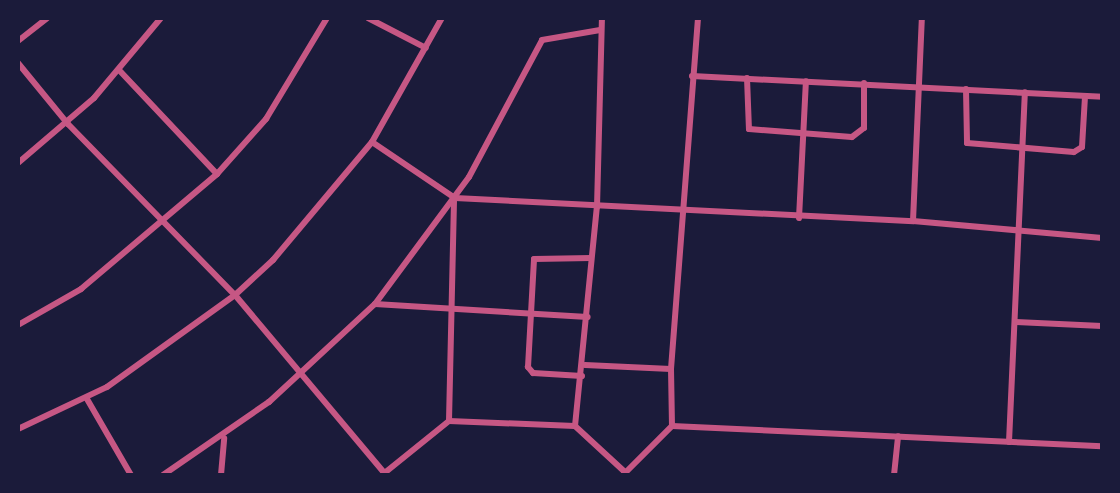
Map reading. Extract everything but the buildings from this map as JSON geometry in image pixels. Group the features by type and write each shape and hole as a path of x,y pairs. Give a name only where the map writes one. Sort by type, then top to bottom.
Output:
{"street":[{"path":"18,41 46,18"},
{"path":"18,163 68,124 119,70 161,18"},
{"path":"18,325 81,289 164,223 217,174 266,119 327,18"},
{"path":"368,18 426,48"},
{"path":"18,429 87,399 235,295 315,216 372,142 442,18"},
{"path":"575,426 585,364 591,258 597,207 602,18"},
{"path":"18,63 68,124 235,295 384,474 449,421 575,426 624,474 672,426 671,369 698,18"},
{"path":"913,221 922,18"},
{"path":"163,475 224,438 302,373 375,304 454,198 542,40 600,30"},
{"path":"119,70 217,174"},
{"path":"692,76 919,85 1102,97"},
{"path":"747,78 749,129 803,135 860,134 864,83"},
{"path":"799,218 806,81"},
{"path":"966,89 967,143 1080,150 1085,96"},
{"path":"1009,441 1021,229 1025,92"},
{"path":"372,142 454,198 799,218 913,221 1102,238"},
{"path":"449,421 449,310 454,198"},
{"path":"582,376 530,371 531,314 536,257 591,258"},
{"path":"375,304 588,317"},
{"path":"1016,322 1102,326"},
{"path":"585,364 671,369"},
{"path":"87,399 131,475"},
{"path":"672,426 898,435 1102,447"},
{"path":"894,475 898,435"},
{"path":"221,475 224,438"}]}
